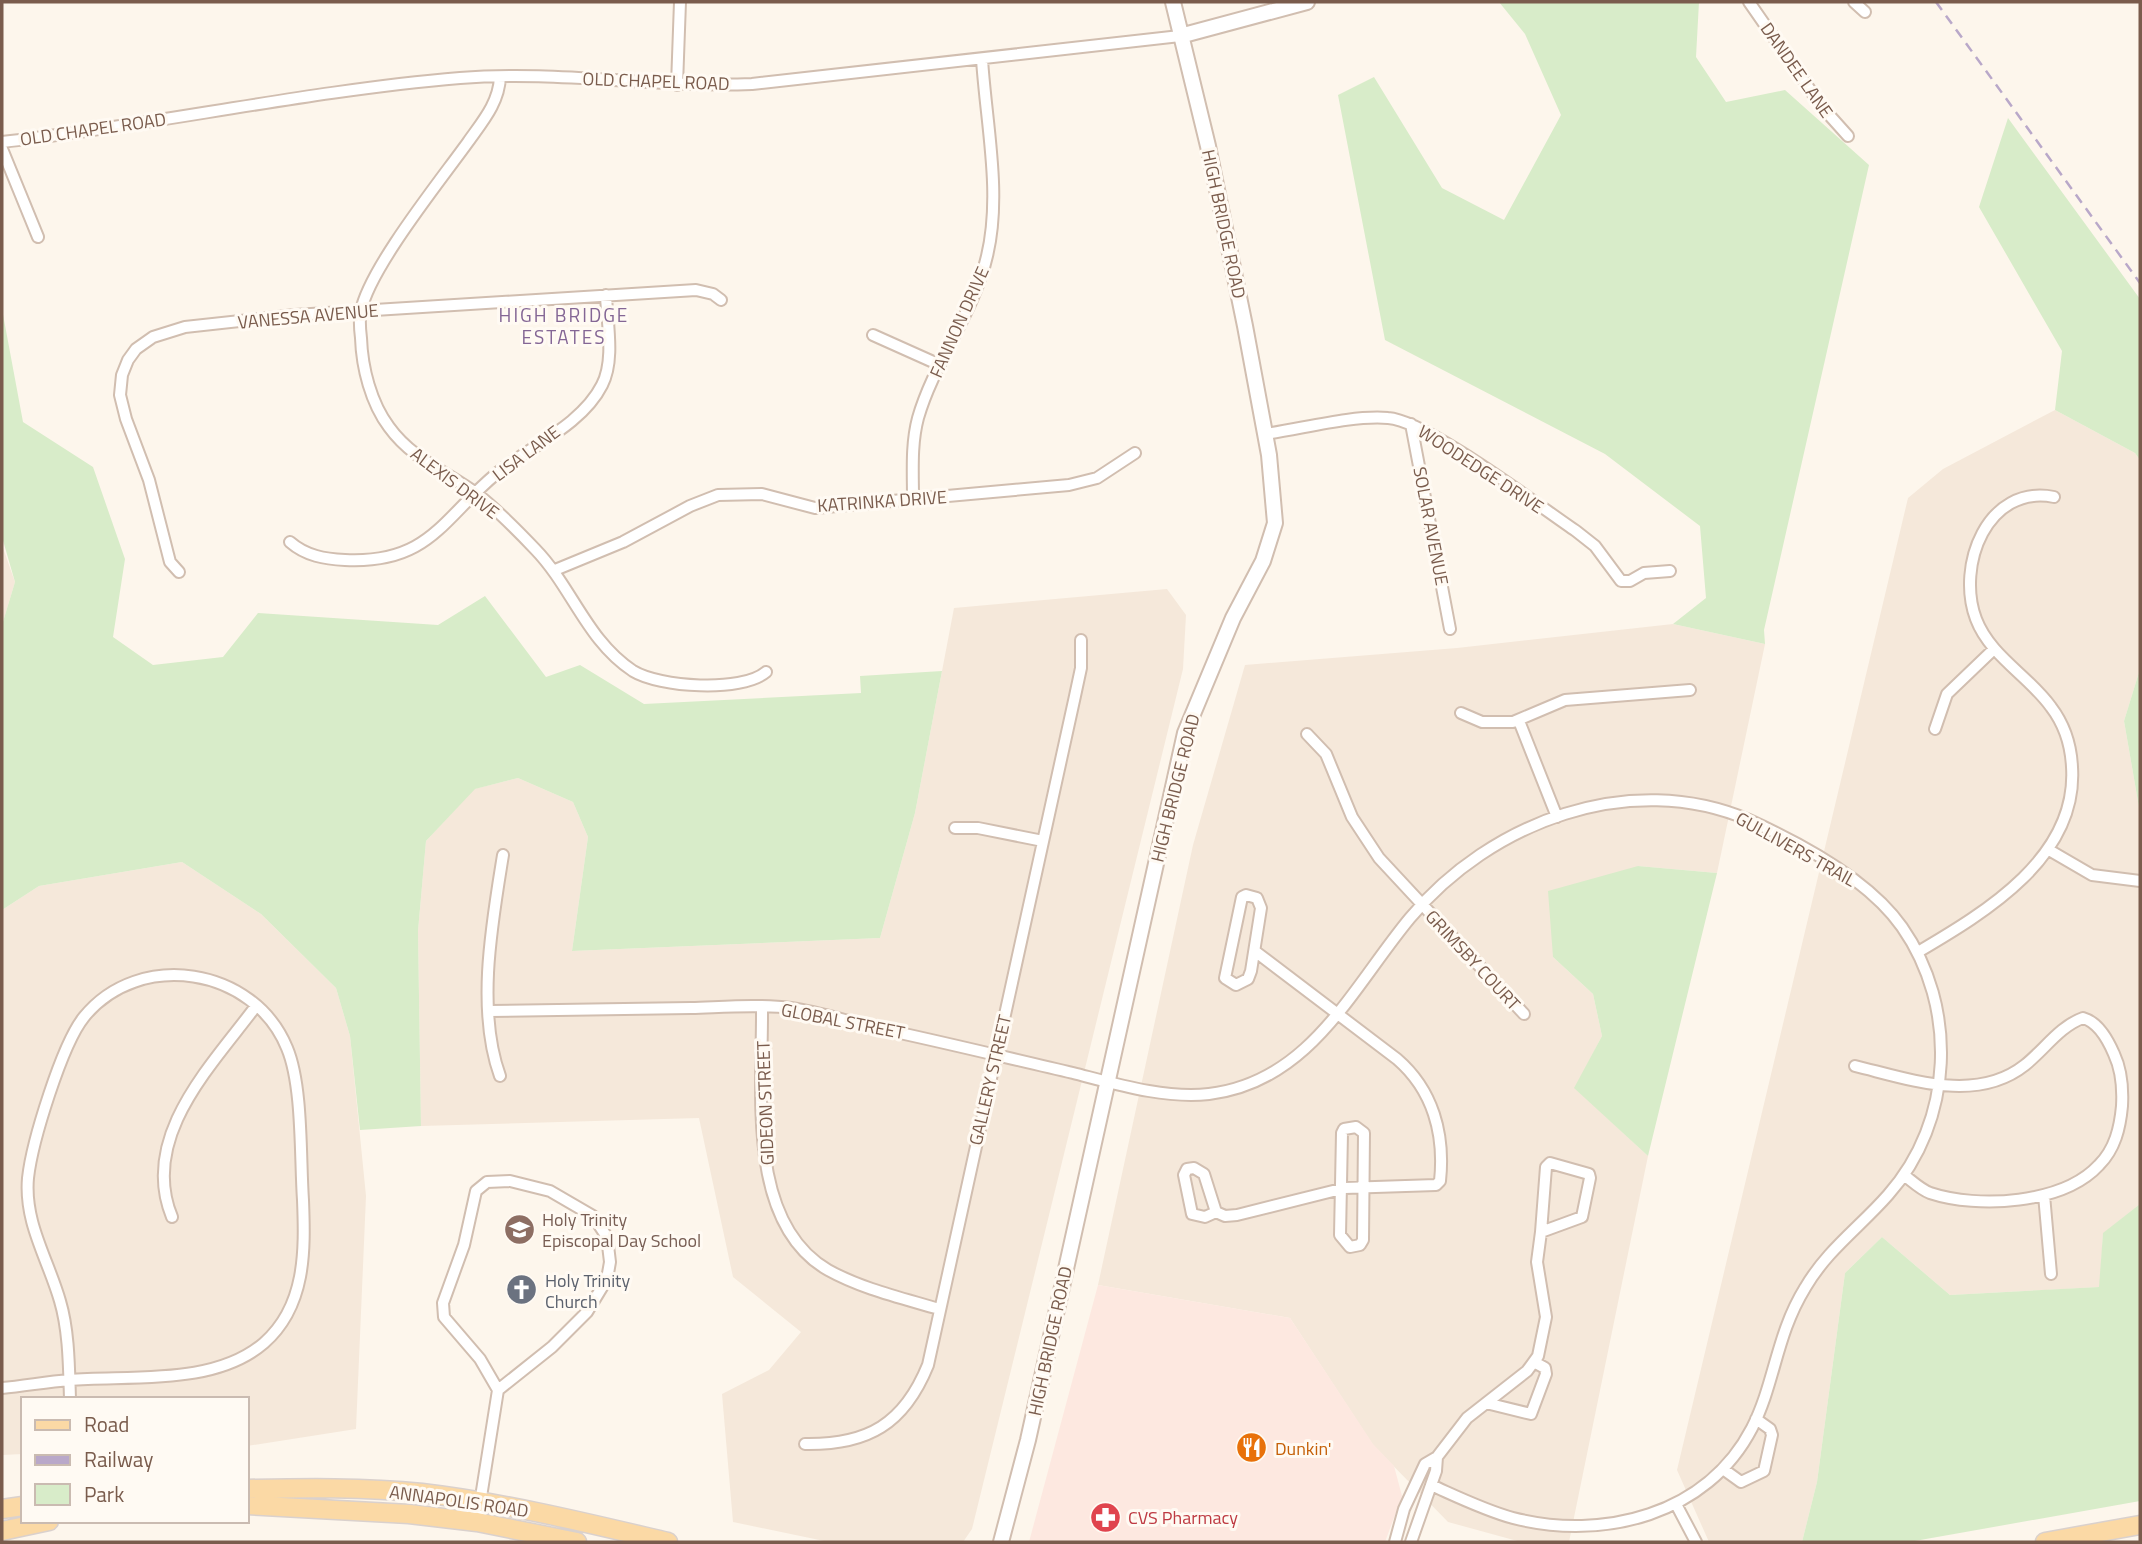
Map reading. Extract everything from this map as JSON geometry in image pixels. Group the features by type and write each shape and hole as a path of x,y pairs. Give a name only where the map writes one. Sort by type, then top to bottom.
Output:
{"main road":[{"name":"ANNAPOLIS ROAD","path":"248,1489 339,1488 420,1493 536,1511 668,1542"},
{"name":"ANNAPOLIS ROAD","path":"248,1505 409,1514 477,1522 577,1542"},
{"path":"2,1509 21,1506"},
{"path":"2,1531 40,1523"},
{"path":"2045,1542 2140,1525"}],"street":[{"path":"677,85 680,2"},
{"name":"HIGH BRIDGE ROAD","path":"1001,1542 1028,1440 1185,733 1233,618 1273,534 1274,484 1265,434 1215,179 1173,2"},
{"name":"OLD CHAPEL ROAD","path":"2,142 459,78 500,77 677,85 790,81 1180,36 1307,2"},
{"name":"DANDEE LANE","path":"1749,2 1822,107 1848,136"},
{"path":"1854,2 1865,12"},
{"name":"FANNON DRIVE","path":"913,498 914,447 918,419 980,279 990,242 992,184 982,59"},
{"name":"ALEXIS DRIVE","path":"500,77 489,111 390,253 361,311 363,361 384,419 407,447 422,460 477,495 555,570 592,632 614,656 643,676 666,683 708,684 748,680 766,672"},
{"path":"2,149 38,237"},
{"name":"VANESSA AVENUE","path":"178,572 170,562 149,480 122,406 122,374 128,360 146,341 176,328 361,311 696,290 713,293 721,300"},
{"name":"LISA LANE","path":"290,542 318,556 355,560 385,557 429,538 497,474 575,416 600,389 608,358 606,295"},
{"path":"873,335 940,365"},
{"name":"WOODEDGE DRIVE","path":"1265,434 1382,417 1411,424 1576,531 1595,546 1621,581 1630,581 1644,573 1670,570"},
{"name":"SOLAR AVENUE","path":"1411,424 1450,629"},
{"name":"KATRINKA DRIVE","path":"555,570 624,542 690,506 718,495 762,494 815,508 1079,484 1106,473 1135,453"},
{"path":"1918,952 1987,908 2049,849 2070,806 2073,779 2070,751 2052,708 1994,649 1979,627 1970,596 1970,571 1975,547 1985,527 2007,505 2026,496 2054,497"},
{"name":"GALLERY STREET","path":"805,1444 847,1442 872,1432 897,1416 916,1392 928,1365 1081,668 1081,640"},
{"path":"1935,729 1947,694 1994,649"},
{"path":"1461,713 1482,722 1519,721 1547,706 1565,701 1690,690"},
{"path":"1519,721 1557,817"},
{"name":"GRIMSBY COURT","path":"1307,734 1326,754 1360,831 1388,870 1524,1014"},
{"name":"GULLIVERS TRAIL","path":"1107,1082 1195,1095 1244,1087 1292,1062 1338,1014 1422,906 1455,876 1495,847 1557,817 1596,805 1658,799 1704,805 1743,818 1861,884 1898,921 1918,952 1932,989 1940,1029 1942,1061 1939,1086 1927,1129 1904,1175 1887,1196 1833,1248 1807,1283 1778,1345 1756,1419 1741,1446 1723,1469 1676,1506 1615,1523 1551,1524 1504,1515 1431,1485"},
{"path":"955,828 978,828 1043,841"},
{"path":"2049,849 2092,875 2140,881"},
{"path":"500,1076 493,1051 489,955 503,855"},
{"path":"1246,895 1257,898 1261,908 1256,952 1248,979 1241,985 1230,984 1225,978 1242,897 1246,895"},
{"path":"1216,1212 1225,1216 1237,1215 1341,1189 1436,1185 1439,1182 1437,1121 1424,1090 1409,1069 1256,952"},
{"path":"2,1388 69,1380 172,1374 228,1364 264,1343 280,1326 294,1301 302,1270 304,1241 295,1080 282,1038 256,1006 239,993 212,979 192,975 159,976 131,983 109,994 84,1017 69,1042 32,1153 28,1205 61,1305 69,1380 70,1397"},
{"path":"173,1217 167,1198 165,1171 173,1123 256,1006"},
{"name":"GLOBAL STREET","path":"490,1011 762,1007 798,1009 1107,1082"},
{"name":"GIDEON STREET","path":"762,1007 765,1160 772,1193 787,1224 805,1252 827,1269 869,1288 939,1309"},
{"path":"1855,1066 1939,1086 1976,1085 2008,1076 2035,1057 2065,1028 2083,1018 2101,1031 2111,1047 2121,1074 2118,1132 2108,1155 2093,1172 2044,1195 2006,1201 1928,1192 1904,1175"},
{"path":"1349,1127 1356,1127 1364,1133 1363,1241 1360,1245 1350,1247 1340,1235 1341,1189 1342,1133 1349,1127"},
{"path":"1395,1542 1404,1509 1425,1464 1437,1457 1467,1418 1534,1362 1545,1328 1537,1262 1546,1167 1550,1163 1589,1174 1583,1217 1541,1232"},
{"path":"477,1522 498,1390 480,1359 444,1317 443,1303 464,1245 476,1191 487,1182 510,1181 550,1191 593,1216 607,1237 610,1262 603,1288 580,1320 498,1390"},
{"path":"2044,1195 2051,1274"},
{"path":"1486,1403 1531,1414 1546,1374 1545,1368 1534,1362"},
{"path":"1723,1469 1741,1482 1755,1478 1764,1471 1772,1435 1770,1429 1756,1419"},
{"path":"1410,1542 1436,1471 1437,1457"},
{"path":"1676,1506 1696,1542"}],"shaded area":[{"path":"2055,410 2135,453 2140,460 2140,669 2124,721 2140,813 2140,1204 2103,1234 2100,1287 1950,1295 1882,1237 1845,1273 1817,1482 1802,1542 1709,1542 1677,1470 1908,498 1943,469"},
{"path":"2,545 15,582 2,625"},
{"path":"1167,589 1186,615 1183,669 972,1529 963,1542 829,1542 733,1522 722,1394 769,1370 801,1332 733,1277 699,1118 421,1126 418,931 426,841 474,789 518,778 573,802 588,837 572,951 880,938 915,813 954,608"},
{"path":"1673,624 1765,644 1717,873 1638,866 1553,957 1593,994 1602,1036 1575,1088 1648,1156 1569,1542 1521,1542 1448,1522 1373,1445 1290,1318 1098,1285 1193,845 1245,665 1457,648"},
{"path":"182,862 261,914 336,988 350,1036 366,1196 356,1429 248,1446 248,1397 21,1397 21,1454 2,1455 2,910 39,886"},
{"path":"1098,1285 1290,1318 1373,1444 1394,1466 1402,1496 1385,1542 1029,1542"}],"green space":[{"path":"1499,2 1699,2 1696,57 1726,102 1785,90 1869,165 1764,630 1765,644 1673,624 1706,598 1700,526 1605,454 1385,340 1338,95 1374,77 1442,188 1504,220 1561,115 1525,34"},
{"path":"2008,118 2140,299 2140,460 2135,453 2055,410 2062,351 1979,207"},
{"path":"2,309 23,422 93,467 125,559 113,637 153,665 223,657 258,613 438,625 485,596 546,677 580,665 644,704 861,693 860,676 942,671 915,813 880,938 572,951 588,837 573,802 518,778 475,789 426,841 418,931 421,1126 360,1130 350,1036 336,988 261,914 182,862 39,886 2,910 2,625 15,582 2,537"},
{"path":"2140,669 2140,813 2124,721"},
{"path":"1638,866 1717,873 1648,1156 1574,1088 1602,1036 1593,994 1553,957 1548,891"},
{"path":"2140,1204 2140,1501 1909,1542 1802,1542 1817,1482 1845,1273 1882,1237 1950,1295 2099,1287 2103,1233"}],"railway":[{"path":"1936,2 2140,283"}],"place":[{"name":"Holy Trinity Episcopal Day School","path":"519,1229"},
{"name":"Holy Trinity Church","path":"522,1290"},
{"name":"Dunkin'","path":"1252,1448"},
{"name":"CVS Pharmacy","path":"1105,1517"}],"district":[{"name":"HIGH BRIDGE ESTATES","path":"564,325"}]}
